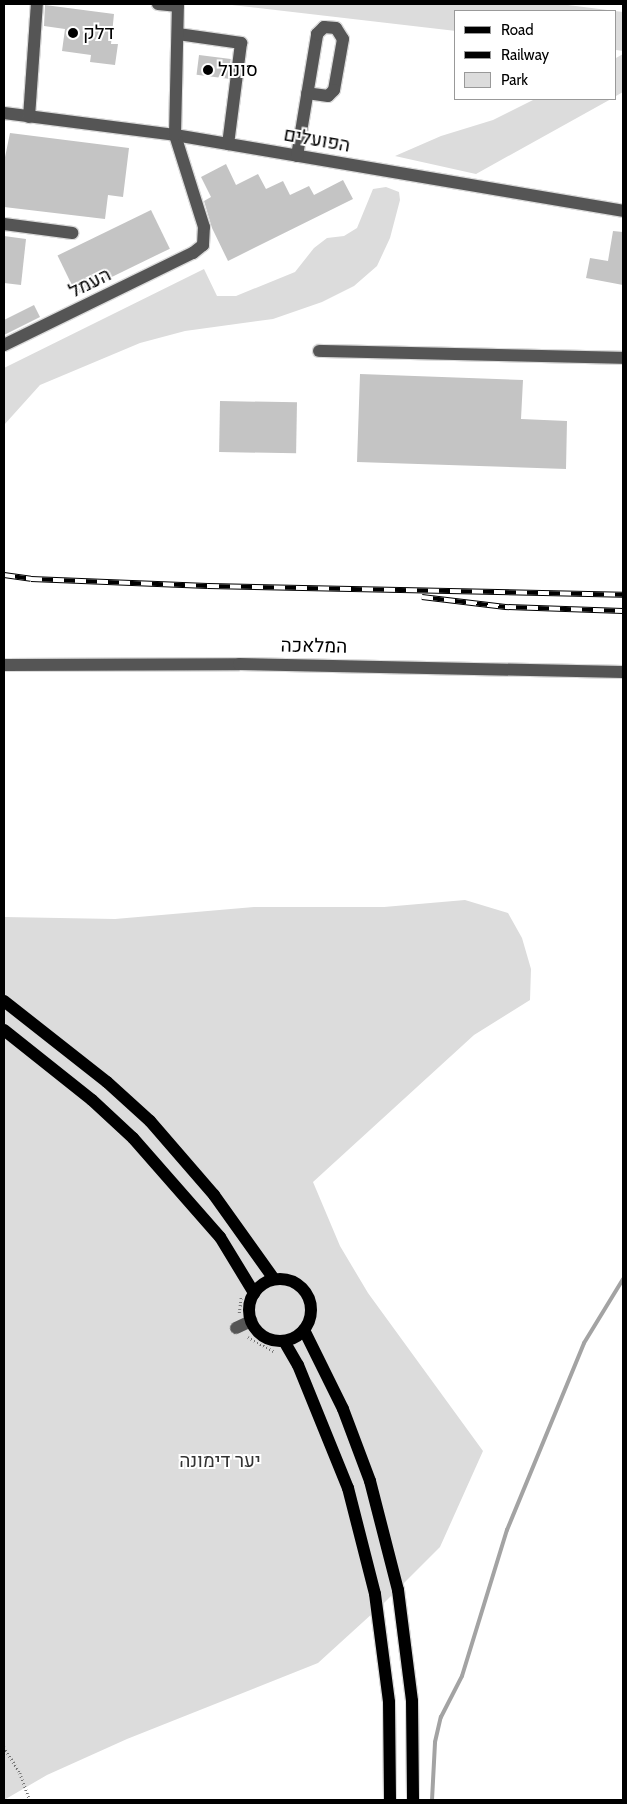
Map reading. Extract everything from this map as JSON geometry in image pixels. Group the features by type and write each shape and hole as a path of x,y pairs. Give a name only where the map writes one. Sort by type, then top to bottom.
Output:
{"main road":[{"path":"4,1001 77,1057 150,1121 208,1188 274,1279"},
{"path":"4,1030 92,1100 133,1138 220,1237 249,1293 250,1302 243,1325 282,1347 298,1365 318,1408 348,1488 375,1594 389,1702 390,1800"},
{"path":"249,1293 274,1279 287,1279 306,1291 312,1312 304,1330 282,1347"},
{"path":"304,1330 343,1409 370,1481 398,1590 412,1700 413,1800"}],"street":[{"path":"29,117 37,4"},
{"path":"158,4 178,5 175,135"},
{"path":"298,156 316,37 318,31 328,27 340,31 343,41 333,92 324,96 308,93"},
{"path":"178,34 241,43 228,144"},
{"name":"הפועלים","path":"4,113 175,135 623,211"},
{"name":"העמל","path":"4,346 193,253 203,245 205,234 175,135"},
{"path":"4,224 72,233"},
{"path":"319,352 623,358"},
{"name":"המלאכה","path":"4,664 240,664 623,672"}],"path":[{"path":"249,1293 238,1305 243,1325 250,1339 282,1347"},
{"path":"4,1747 20,1773 30,1800"}],"green space":[{"path":"223,4 560,4 607,10 454,10 454,31"},
{"path":"617,11 623,12 623,51 617,50"},
{"path":"623,54 623,92 617,95 617,57"},
{"path":"533,100 609,100 476,174 395,156 441,136 493,120"},
{"path":"386,187 399,192 400,200 390,238 377,266 354,286 322,302 273,319 185,331 140,343 40,385 4,425 4,368 204,269 217,296 236,296 295,272 314,248 327,238 344,236 357,228 373,189"},
{"name":"יער דימונה","path":"465,900 508,913 522,938 531,969 530,1000 474,1035 313,1182 340,1246 368,1293 483,1451 440,1547 385,1602 318,1663 127,1739 47,1775 4,1800 4,917 115,919 254,907 384,907"}],"building":[{"path":"45,5 114,14 111,44 118,44 115,65 90,62 91,55 62,51 65,29 44,26"},
{"path":"199,55 231,59 228,79 197,75"},
{"path":"10,133 129,148 123,197 108,195 105,219 4,207 4,162"},
{"path":"226,164 236,185 258,174 266,189 283,181 290,195 309,186 314,195 343,180 353,199 228,261 212,228 204,201 211,197 201,177"},
{"path":"151,210 170,249 76,294 58,256"},
{"path":"613,231 623,232 623,285 586,278 590,258 608,261"},
{"path":"4,236 26,239 21,285 4,283"},
{"path":"34,305 40,317 4,335 4,320"},
{"path":"360,374 523,380 521,419 567,421 566,469 357,462"},
{"path":"220,401 297,402 296,453 219,452"}],"waterway":[{"path":"432,1800 435,1742 441,1717 462,1676 507,1530 584,1343 623,1279"}],"railway":[{"path":"4,575 31,579 208,586 623,595"},
{"path":"422,597 505,607 623,611"}],"place":[{"name":"דלק","path":"73,33"},
{"name":"סונול","path":"208,70"}]}
